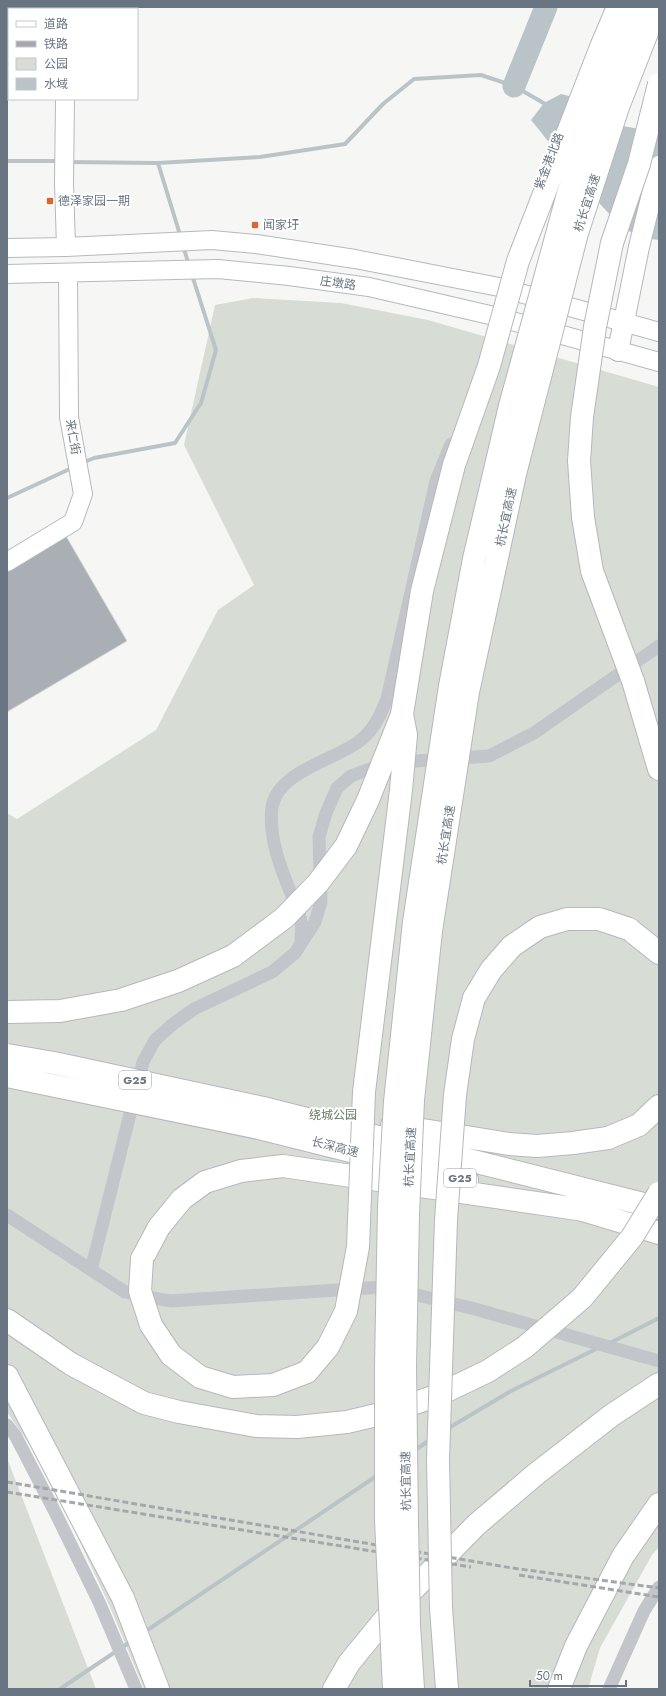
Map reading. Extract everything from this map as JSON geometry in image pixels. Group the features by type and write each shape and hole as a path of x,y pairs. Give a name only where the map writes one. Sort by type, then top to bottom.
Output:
{"highway":[{"path":"7,1012 60,1011 120,1000 178,981 233,956 284,918 318,883 346,846 368,800 402,714 422,591 454,465 489,366 518,261 618,7"},
{"name":"杭长宜高速","path":"394,1689 386,1520 386,1366 389,1207 395,1102 414,922 450,686 474,559 510,406 568,194 612,66 636,7"},
{"name":"杭长宜高速","path":"413,1689 409,1625 407,1523 405,1366 407,1222 413,1100 431,931 468,692 515,474 577,233 618,107 657,7"},
{"path":"658,766 633,681 592,571 583,517 579,461 582,417 595,327 612,243 639,164 659,84"},
{"path":"402,714 406,735 401,790 364,1092 358,1247 346,1311 328,1347 306,1372 273,1385 233,1387 200,1377 171,1355 151,1325 140,1291 142,1259 159,1227 182,1199 205,1182 241,1171 282,1166 591,1211"},
{"path":"447,1689 441,1608 438,1459 446,1220 455,1095 463,1038 474,998 491,970 512,946 540,927 567,919 599,919 629,929 659,953"},
{"name":"长深高速","path":"7,1055 54,1063 268,1116 659,1208"},
{"name":"长深高速","path":"7,1076 268,1116 342,1148 591,1211 659,1232"},
{"path":"268,1116 347,1119 509,1144 537,1146 608,1138 639,1125 659,1106"},
{"path":"7,1320 71,1364 114,1388 144,1402 179,1412 256,1426 297,1427 347,1422 393,1411 438,1395 488,1371 525,1347 582,1298 632,1237 659,1193"},
{"path":"7,1376 123,1598 158,1689"},
{"path":"334,1689 349,1663 390,1613 476,1526 536,1474 612,1415 659,1384"},
{"path":"559,1689 576,1646 623,1556 659,1504"}],"main road":[{"name":"紫金港北路","path":"494,316 499,288 579,82 610,7"},
{"path":"65,100 64,183 66,247"},
{"path":"618,350 639,247 659,166"},
{"path":"7,248 66,247 212,240 256,244 348,258 499,288 659,332"},
{"name":"庄墩路","path":"7,274 218,268 290,276 369,287 494,316 659,362"},
{"name":"来仁街","path":"7,562 73,522 83,494 69,417 68,273"}],"street":[{"path":"301,943 301,921 281,869 272,830 272,806 280,789 293,777 357,743 372,730 380,717 387,699 436,481 474,393 494,316"},
{"path":"91,1270 143,1062 155,1040 173,1024 194,1009 272,972 295,954 315,922 321,902 319,837 326,813 337,788 351,776 386,763 489,756 534,733 659,646"},
{"path":"7,1215 125,1292 170,1301 384,1287 475,1309 659,1361"},
{"path":"7,1425 15,1435 56,1514 99,1602 136,1689"},
{"path":"608,1689 644,1611 659,1587"}],"green space":[{"name":"绕城公园","path":"253,298 341,303 428,320 659,387 659,1547 652,1555 600,1648 588,1689 144,1689 110,1607 45,1467 7,1412 7,813 17,819 156,730 218,610 254,585 184,445 215,305"},
{"path":"7,1458 96,1689 7,1689"}],"water":[{"path":"561,94 585,100 602,122 639,129 659,130 659,240 650,239 623,229 590,193 531,120 544,103"}],"building":[{"path":"66,536 127,641 7,712 7,571"}],"waterway":[{"path":"514,86 546,7"},
{"path":"68,162 158,163 260,157 345,144 383,104 414,79 481,75 514,86 547,105"},
{"path":"7,161 59,161"},
{"path":"158,163 181,238"},
{"path":"183,246 189,265"},
{"path":"82,463 94,458 175,443 201,403 216,350 192,275"},
{"path":"7,498 74,467"},
{"path":"608,1344 659,1318"},
{"path":"447,1429 511,1391 600,1347"},
{"path":"414,1451 431,1439"},
{"path":"143,1633 378,1475"},
{"path":"60,1689 133,1640"}],"railway":[{"path":"7,1482 512,1568 659,1588"},
{"path":"7,1492 471,1567"},
{"path":"519,1575 659,1597"}],"place":[{"name":"德泽家园一期","path":"50,201"},
{"name":"闻家圩","path":"255,225"}]}
